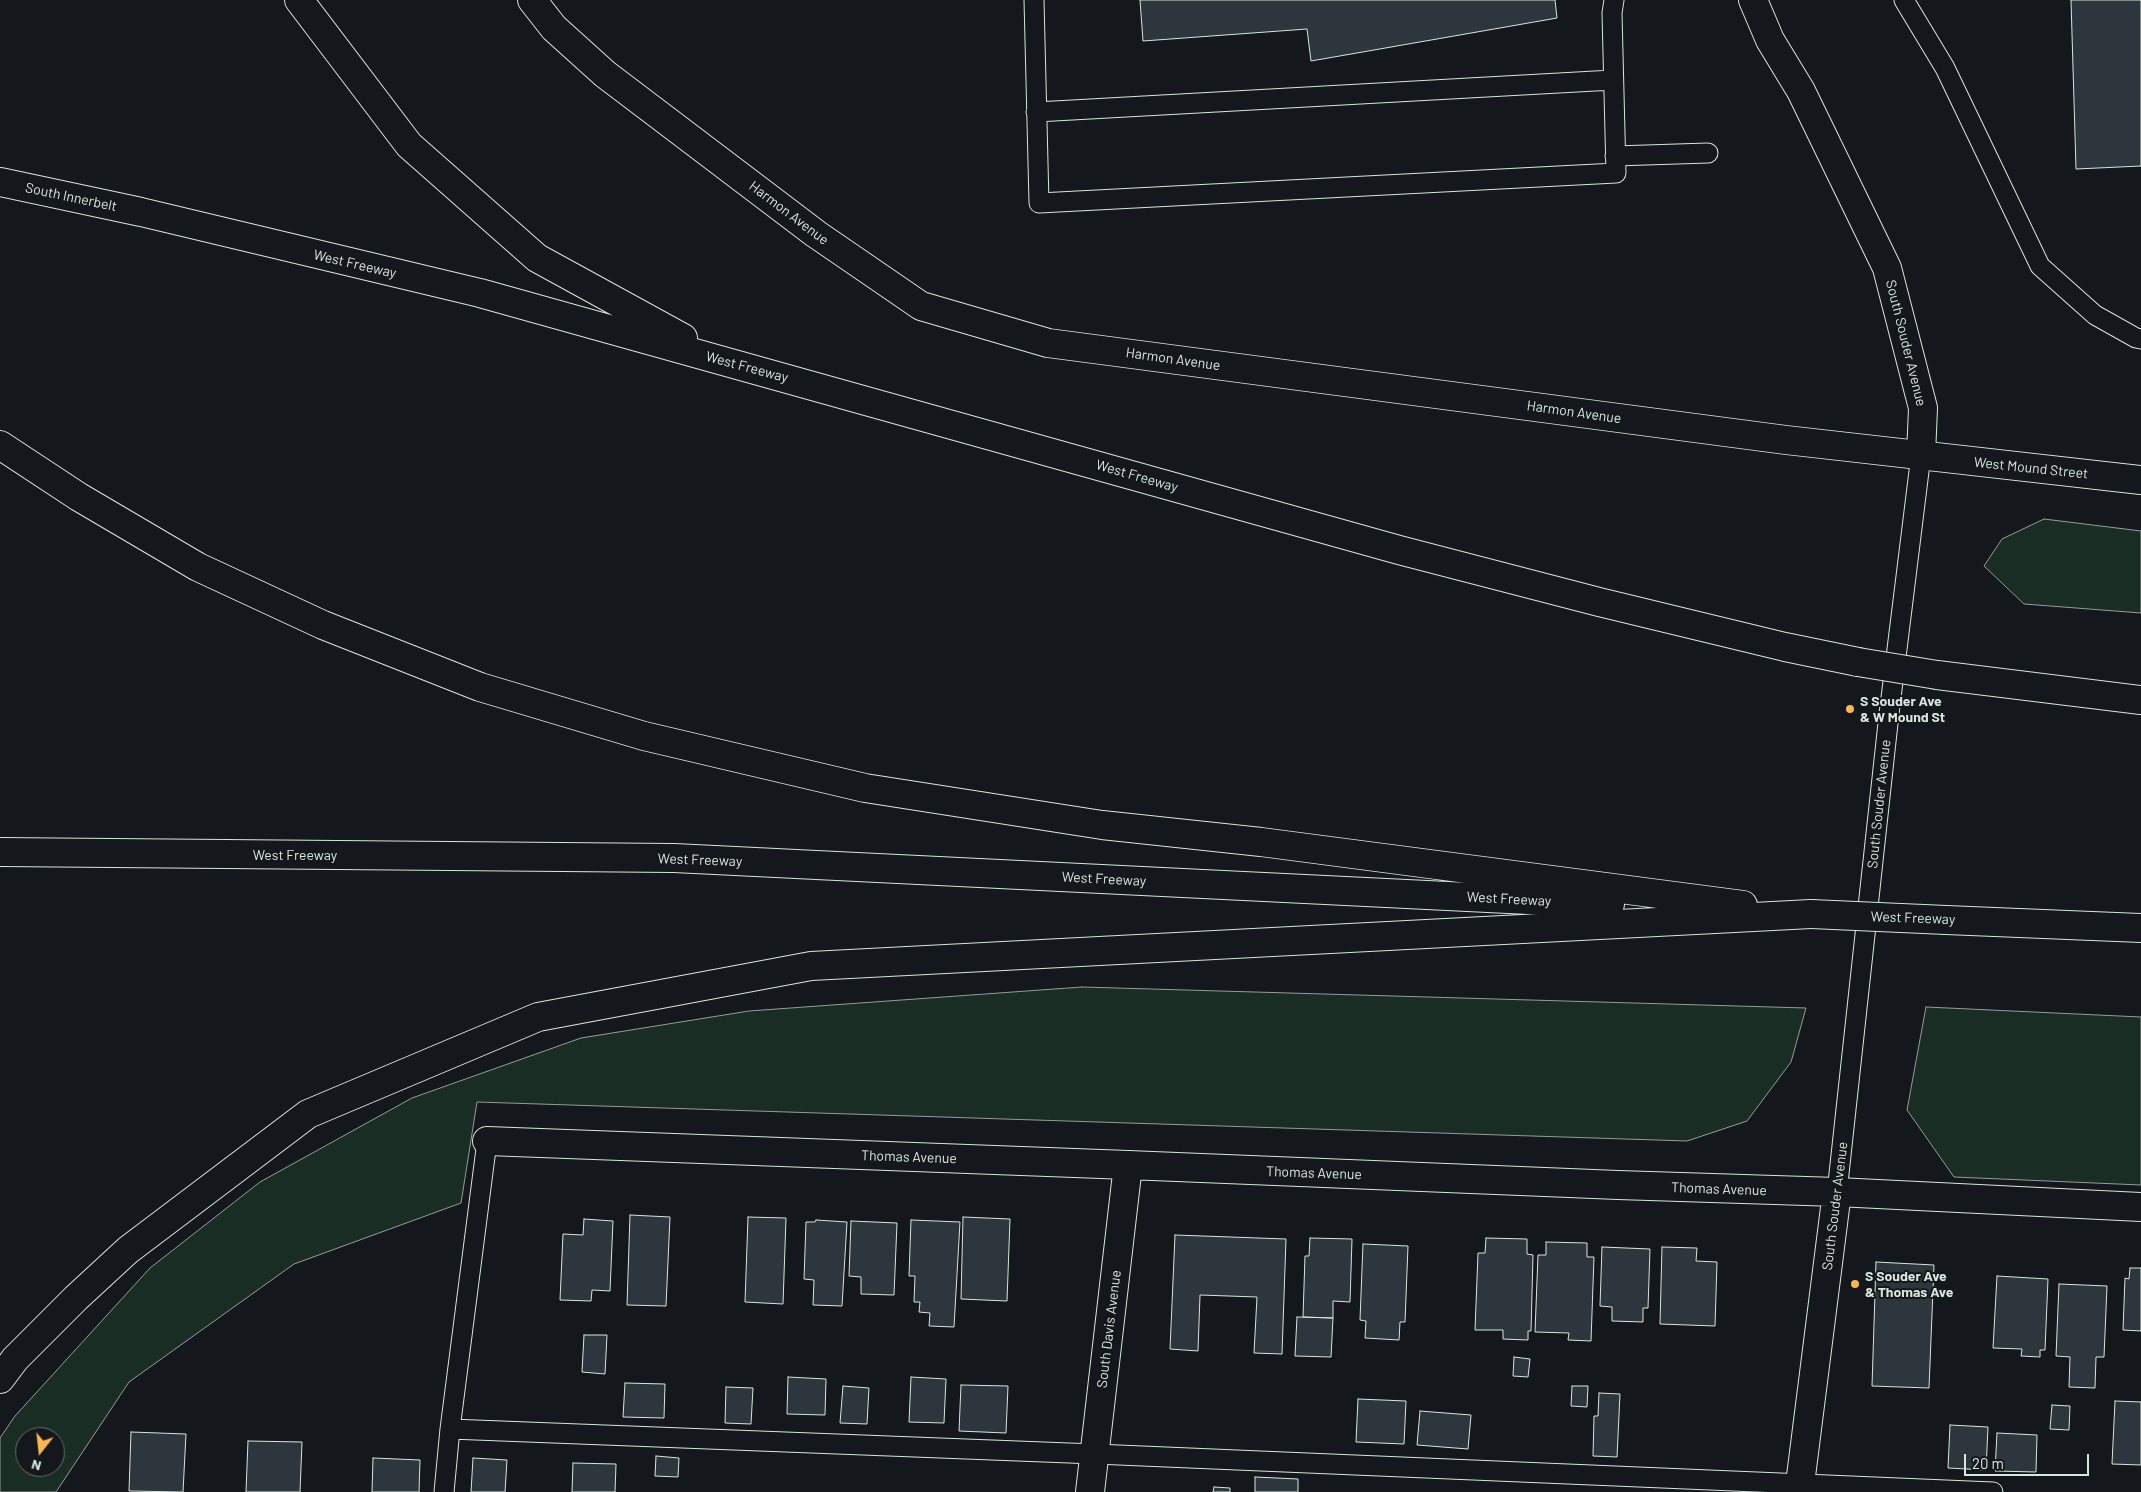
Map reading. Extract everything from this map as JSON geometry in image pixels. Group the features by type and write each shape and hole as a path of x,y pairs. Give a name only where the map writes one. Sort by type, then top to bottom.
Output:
{"main road":[{"path":"299,0 409,145 537,258 724,360"},
{"name":"Harmon Avenue","path":"532,0 554,28 605,74 816,234 921,306 1048,343 1757,437 1921,455"},
{"name":"South Souder Avenue","path":"1753,0 1770,40 1801,91 1887,268 1923,408 1921,455"},
{"name":"South Innerbelt","path":"0,182 141,212"},
{"name":"West Freeway","path":"141,212 480,294 724,360 1399,550 1599,602 1785,647 1858,662 1937,675 2141,700"},
{"path":"0,445 79,497 198,567 324,625 480,687 644,736 865,788 1092,823 1271,843 1811,914"},
{"name":"West Mound Street","path":"1921,455 2141,480"},
{"name":"West Freeway","path":"0,852 674,858 1811,914 2141,928"},
{"path":"0,1379 15,1359 76,1298 128,1250 308,1114 538,1017 811,966 1811,914"},
{"name":"Thomas Avenue","path":"487,1141 1608,1185 1837,1192 2141,1207"},
{"name":"South Davis Avenue","path":"1090,1492 1128,1165"},
{"name":"South Souder Avenue","path":"1800,1488 1837,1192"}],"lane":[{"path":"1034,0 1039,203 1616,173 1612,13 1614,0"},
{"path":"1904,0 1945,68 2040,266 2095,315 2141,339"},
{"path":"1036,112 1613,80"},
{"path":"1615,156 1708,153"},
{"name":"South Souder Avenue","path":"1837,1192 1891,695 1921,455"},
{"path":"444,1492 450,1429 487,1141"},
{"path":"450,1429 1095,1454 1800,1488 1994,1492"}],"green space":[{"path":"2044,519 2141,531 2141,613 2024,604 1984,566 2002,539"},
{"path":"1082,987 1806,1008 1791,1062 1747,1121 1687,1141 477,1102 461,1203 294,1264 129,1382 56,1492 0,1492 0,1438 15,1416 150,1268 260,1182 412,1098 581,1038 749,1011"},
{"path":"1926,1007 2141,1017 2141,1185 1954,1177 1907,1110"}],"building":[{"path":"1140,0 1555,0 1557,18 1311,61 1307,29 1143,41"},
{"path":"2071,0 2141,0 2141,166 2076,169"},
{"path":"630,1215 670,1217 666,1306 627,1305"},
{"path":"748,1217 786,1218 783,1304 745,1302"},
{"path":"963,1217 1010,1219 1007,1301 961,1299"},
{"path":"584,1219 613,1221 610,1291 592,1290 591,1301 560,1300 563,1234 583,1235"},
{"path":"816,1220 847,1222 842,1306 813,1305 814,1280 804,1279 806,1222 815,1222"},
{"path":"911,1220 960,1222 954,1327 929,1326 930,1313 919,1312 920,1302 914,1302 915,1276 909,1276"},
{"path":"851,1221 897,1223 894,1295 861,1294 861,1277 849,1276"},
{"path":"1175,1235 1286,1239 1282,1354 1254,1353 1257,1297 1200,1295 1198,1351 1170,1349"},
{"path":"1310,1238 1352,1239 1350,1302 1333,1301 1333,1318 1303,1317 1305,1256 1309,1256"},
{"path":"1486,1238 1527,1239 1527,1254 1533,1255 1531,1331 1528,1331 1528,1340 1503,1339 1503,1330 1475,1330 1478,1253 1485,1253"},
{"path":"1546,1242 1587,1243 1587,1257 1594,1257 1591,1341 1568,1340 1569,1333 1535,1332 1538,1255 1546,1255"},
{"path":"1363,1244 1408,1246 1405,1322 1400,1322 1399,1340 1365,1338 1366,1321 1360,1320"},
{"path":"1602,1247 1650,1249 1648,1308 1643,1308 1643,1322 1612,1321 1612,1307 1600,1306"},
{"path":"1662,1247 1697,1248 1696,1261 1717,1262 1715,1326 1660,1324"},
{"path":"1876,1262 1934,1265 1929,1388 1872,1386"},
{"path":"2130,1268 2141,1268 2141,1331 2123,1330 2125,1278 2129,1279"},
{"path":"1997,1276 2048,1279 2045,1350 2040,1350 2040,1357 2021,1356 2022,1349 1993,1348"},
{"path":"2059,1284 2107,1286 2104,1357 2096,1357 2095,1388 2069,1387 2070,1357 2056,1356"},
{"path":"1297,1317 1333,1318 1331,1357 1295,1356"},
{"path":"584,1335 607,1335 605,1374 582,1372"},
{"path":"1514,1357 1530,1359 1528,1377 1513,1376"},
{"path":"788,1377 826,1379 825,1415 787,1414"},
{"path":"911,1377 946,1379 944,1423 909,1422"},
{"path":"625,1383 665,1384 664,1418 623,1417"},
{"path":"961,1385 1008,1386 1006,1433 959,1431"},
{"path":"843,1386 869,1388 867,1424 840,1423"},
{"path":"1572,1386 1588,1386 1587,1407 1571,1406"},
{"path":"726,1387 753,1388 751,1424 725,1423"},
{"path":"1599,1393 1620,1394 1617,1457 1593,1456 1594,1416 1598,1416"},
{"path":"1358,1399 1406,1401 1404,1444 1356,1442"},
{"path":"2115,1401 2141,1402 2141,1465 2112,1464"},
{"path":"2052,1405 2070,1406 2069,1430 2050,1429"},
{"path":"1420,1411 1471,1415 1468,1449 1417,1445"},
{"path":"1950,1425 1988,1427 1986,1470 1948,1468"},
{"path":"131,1432 186,1434 183,1492 129,1491"},
{"path":"1997,1433 2037,1435 2036,1472 1995,1471"},
{"path":"248,1441 302,1442 300,1492 246,1492"},
{"path":"656,1456 679,1458 678,1477 655,1476"},
{"path":"373,1458 420,1460 419,1492 372,1492"},
{"path":"473,1458 507,1460 505,1492 471,1492"},
{"path":"573,1463 616,1464 615,1492 572,1492"},
{"path":"1255,1477 1298,1479 1298,1492 1255,1492"},
{"path":"1214,1487 1230,1488 1230,1492 1213,1492"}],"place":[{"name":"S Souder Ave & W Mound St","path":"1850,709"},
{"name":"S Souder Ave & Thomas Ave","path":"1855,1284"}]}
